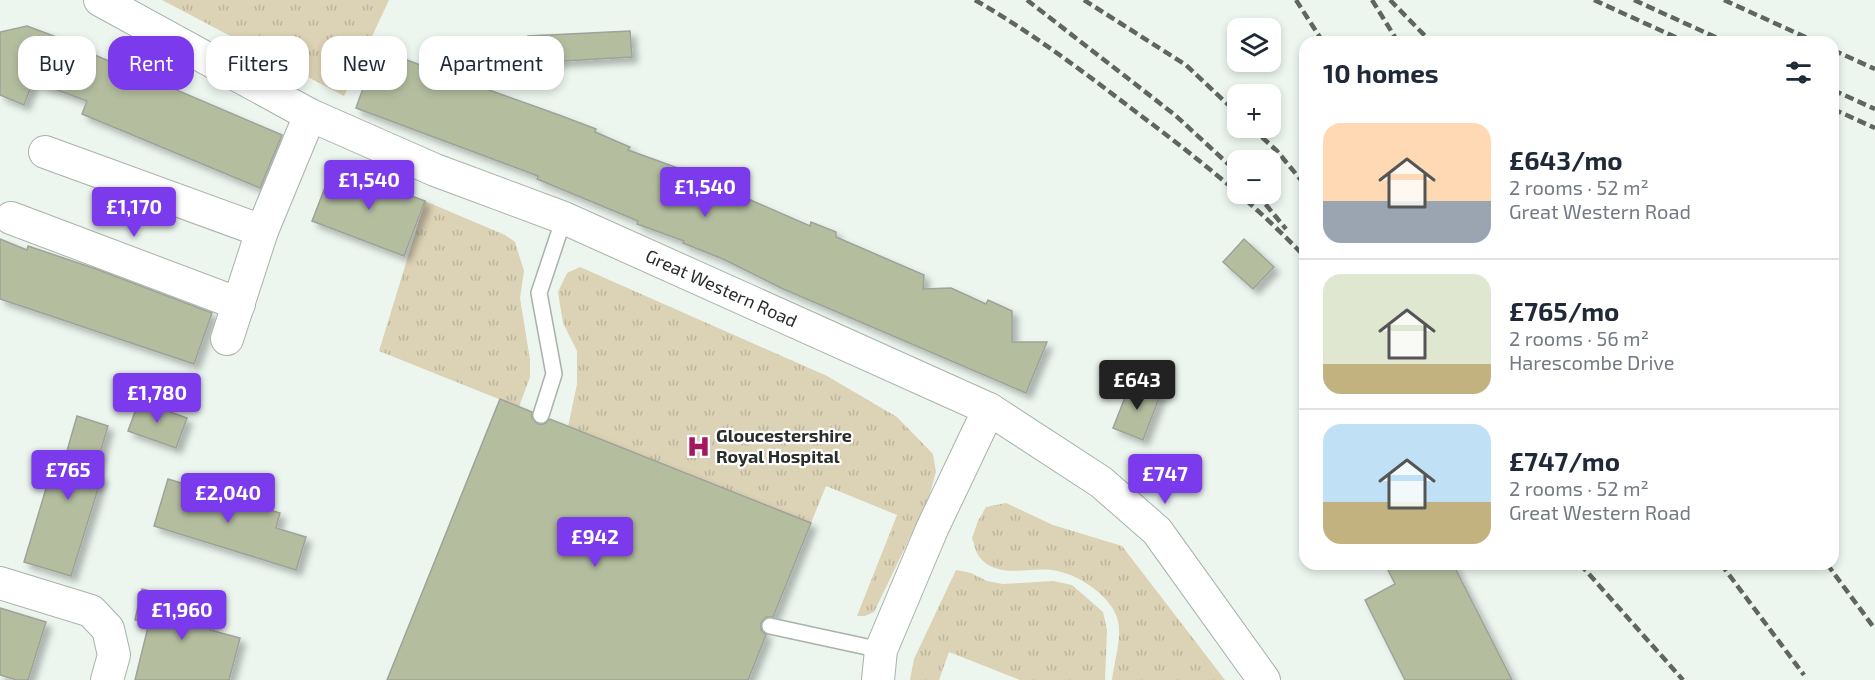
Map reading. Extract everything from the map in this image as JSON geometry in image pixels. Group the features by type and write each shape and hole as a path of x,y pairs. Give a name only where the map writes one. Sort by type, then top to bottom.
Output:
{"street":[{"name":"Great Western Road","path":"100,0 310,115 435,170 564,218 989,409 1101,482 1157,531 1263,680"},
{"path":"227,339 262,231 310,115"},
{"path":"45,152 262,231"},
{"path":"11,218 239,304"},
{"path":"879,665 932,529 989,409"},
{"path":"0,583 91,611 108,629 114,655 106,680"}],"lane":[{"path":"541,416 554,374 539,293 564,218"},
{"path":"770,626 879,665"}],"green space":[{"path":"162,0 389,0 372,36 321,36 321,84 309,78 309,36 230,36"},
{"path":"333,90 347,90 344,96"},
{"path":"425,201 505,235 515,242 524,271 520,298 530,360 530,377 519,407 379,351"},
{"path":"580,267 827,376 897,417 933,454 936,472 928,500 874,612 865,616 857,616 897,515 826,486 811,523 568,427 577,384 577,351 563,323 558,292 567,273"},
{"path":"1006,503 1053,525 1122,546 1225,680 1112,680 1119,628 1115,612 1100,594 1081,580 1065,573 1052,570 1003,570 985,563 978,555 972,538 978,521 986,507"},
{"path":"956,570 1003,584 1053,581 1072,585 1103,612 1107,630 1105,680 1020,680 949,652 939,680 910,680 914,659"}],"building":[{"path":"27,26 54,36 18,36 18,90 30,90 24,105 0,95 0,32"},
{"path":"630,31 632,57 564,61 564,36 528,36"},
{"path":"96,56 108,61 108,90 177,90 282,135 260,188 82,114 87,101 57,90 96,90"},
{"path":"407,60 419,64 419,90 489,90 596,129 595,132 630,147 628,150 692,173 810,226 811,222 836,232 836,237 924,275 923,289 951,288 986,304 988,300 1012,311 1012,342 1047,342 1026,393 781,288 723,259 683,243 684,241 637,224 638,221 537,179 538,176 356,108 362,90 407,90"},
{"path":"333,167 425,201 404,256 312,221"},
{"path":"0,239 27,250 28,246 96,269 212,313 194,364 0,299"},
{"path":"1244,239 1274,267 1253,289 1223,262"},
{"path":"1131,382 1161,393 1143,440 1113,428"},
{"path":"500,399 532,412 532,418 538,424 544,424 550,419 811,523 773,617 766,617 761,623 761,630 766,635 748,680 387,680"},
{"path":"139,401 187,418 176,448 128,431"},
{"path":"77,416 108,426 94,474 102,476 71,576 24,562 54,462 63,465"},
{"path":"168,479 280,513 276,528 306,537 296,570 154,526"},
{"path":"1388,570 1456,570 1512,680 1405,680 1365,600 1395,584"},
{"path":"142,589 216,607 210,630 240,638 229,680 135,680 149,623 135,620"},
{"path":"0,608 46,622 28,680 17,680 0,675"}],"railway":[{"path":"975,0 1057,53 1180,146 1245,199 1299,251"},
{"path":"1027,0 1175,115 1227,163"},
{"path":"1084,0 1186,65 1227,104"},
{"path":"1296,0 1319,36"},
{"path":"1372,0 1394,36"},
{"path":"1390,0 1425,36"},
{"path":"1594,0 1673,36"},
{"path":"1634,0 1713,36"},
{"path":"1724,0 1803,36"},
{"path":"1839,53 1875,69"},
{"path":"1839,93 1875,109"},
{"path":"1839,112 1875,128"},
{"path":"1263,138 1299,178"},
{"path":"1265,204 1286,229"},
{"path":"1585,570 1683,680"},
{"path":"1725,570 1804,675"},
{"path":"1831,570 1875,629"}],"place":[{"name":"Gloucestershire Royal Hospital","path":"698,446"}]}
